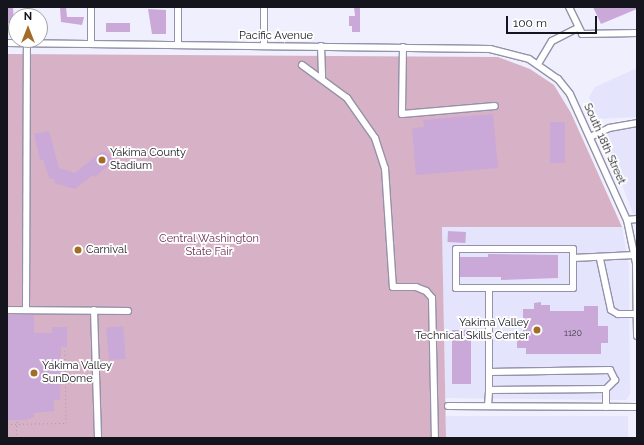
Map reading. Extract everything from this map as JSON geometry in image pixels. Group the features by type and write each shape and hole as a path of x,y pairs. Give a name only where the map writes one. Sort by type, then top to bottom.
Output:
{"street":[{"path":"91,7 91,44"},
{"path":"178,7 178,45"},
{"path":"264,7 264,46"},
{"path":"569,7 582,34 637,33"},
{"path":"539,65 552,41 578,28"},
{"name":"Pacific Avenue","path":"48,44 403,47 500,50 539,65"},
{"path":"321,46 322,77"},
{"path":"403,47 402,114 495,106"},
{"path":"26,310 27,48"},
{"name":"South 18th Street","path":"539,65 570,94 628,220 635,245 636,255 637,336"},
{"path":"302,66 322,77 361,114 378,145 385,168 393,288 416,287 426,291 432,298 435,438"},
{"path":"590,137 609,128 637,123"},
{"path":"628,220 637,219"},
{"path":"456,249 573,250 573,288 490,288 456,288 456,249"},
{"path":"573,258 600,259 636,255"},
{"path":"600,259 611,310 618,314 637,314"},
{"path":"488,406 490,288"},
{"path":"7,310 128,311"},
{"path":"94,310 98,438"},
{"path":"489,372 610,370 614,375 614,384 606,389 489,390"},
{"path":"606,389 606,407"},
{"path":"448,406 637,407"}],"path":[{"path":"7,424 17,422 66,423 65,350"},
{"path":"16,438 17,422"}],"shaded area":[{"path":"637,68 637,117 597,119 589,97 595,87"},
{"path":"637,126 637,224 604,138 611,130"},
{"name":"Yakima Valley Technical Skills Center","path":"442,227 622,227 629,266 630,394 626,400 445,398"},
{"path":"446,416 628,416 628,438 446,438"}],"green space":[{"name":"Central Washington State Fair","path":"7,54 498,57 530,69 554,85 571,113 622,227 442,227 446,438 7,438"}],"building":[{"path":"7,7 13,7 8,8 7,23"},
{"path":"66,7 67,17 84,17 82,25 61,22 60,8"},
{"path":"354,7 360,7 360,32 352,32 352,26 349,26 349,16 355,16"},
{"path":"593,7 637,7 637,9 601,24"},
{"path":"148,9 166,10 166,34 152,34"},
{"path":"106,23 130,23 130,32 106,32"},
{"path":"493,114 498,168 416,175 412,128 424,127 423,120"},
{"path":"550,122 565,122 565,163 550,163"},
{"name":"Yakima County Stadium","path":"49,131 59,168 75,173 101,152 106,152 114,160 95,177 93,175 75,189 54,183 55,180 49,178 43,159 40,160 34,134"},
{"path":"448,231 466,232 465,243 447,242"},
{"path":"488,254 558,255 558,278 501,280 501,277 460,277 460,257 488,257"},
{"name":"Yakima Valley Technical Skills Center","path":"541,302 541,305 550,305 550,311 584,311 584,306 598,306 598,326 608,326 608,343 601,343 601,354 526,354 526,348 517,348 517,337 523,337 523,309 534,309 534,303"},
{"name":"Yakima Valley SunDome","path":"7,315 34,315 34,333 52,333 52,327 67,327 67,347 61,347 60,400 54,400 54,411 34,413 34,417 26,420 7,420"},
{"path":"123,326 126,359 109,360 106,327"},
{"path":"452,330 471,330 471,384 452,384"}],"place":[{"name":"Yakima County Stadium","path":"102,160"},
{"name":"Carnival","path":"78,250"},
{"name":"Yakima Valley Technical Skills Center","path":"537,330"},
{"name":"Yakima Valley SunDome","path":"34,373"}]}
